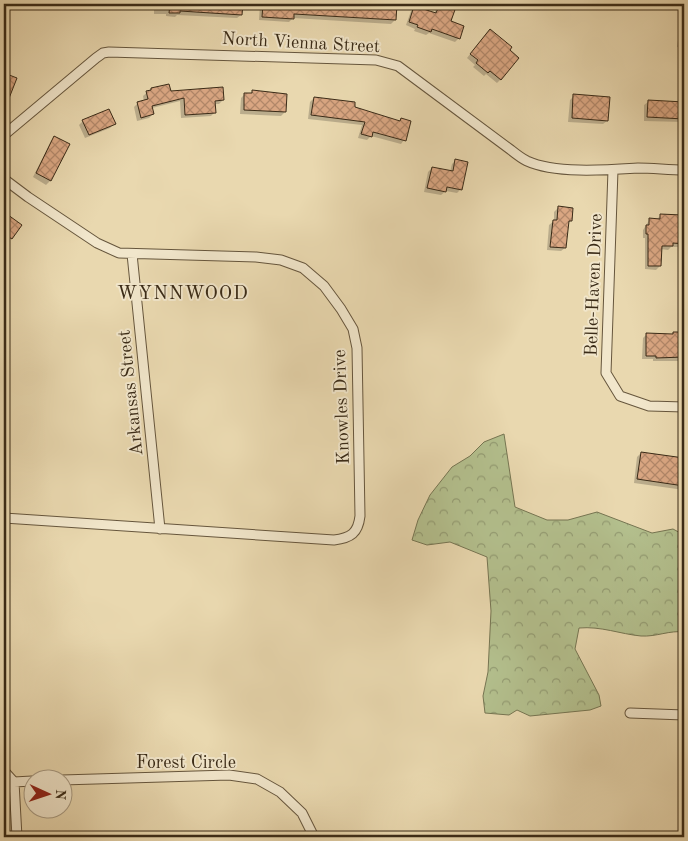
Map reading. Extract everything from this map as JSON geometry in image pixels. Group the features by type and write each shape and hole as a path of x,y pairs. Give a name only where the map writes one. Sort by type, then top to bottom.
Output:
{"street":[{"name":"North Vienna Street","path":"4,135 103,53 376,60 391,64 405,71 526,160 557,168 684,170"},
{"name":"Belle-Haven Drive","path":"613,170 606,373 620,396 649,406 684,407"},
{"name":"Knowles Drive","path":"4,179 97,243 119,253 256,257 281,260 303,268 324,286 354,329 357,348 360,516 359,528 345,539 334,540 4,518"},
{"name":"Arkansas Street","path":"132,254 160,529"},
{"path":"630,712 684,715"},
{"path":"4,771 14,782 17,837"},
{"name":"Forest Circle","path":"72,780 229,775 257,779 280,792 302,813 314,837"},
{"path":"14,782 22,782"}],"green space":[{"path":"504,434 515,507 547,520 568,520 597,512 652,533 673,529 684,535 684,632 641,636 595,628 579,628 575,649 599,695 601,706 590,710 530,716 517,710 509,715 485,713 483,696 488,672 491,611 487,557 450,542 427,545 412,540 418,520 430,495 452,467 470,456 484,442"}],"building":[{"path":"170,4 243,4 242,15 180,11 180,13 169,13"},
{"path":"263,4 397,4 396,20 294,14 294,19 262,17"},
{"path":"440,4 457,4 451,21 464,26 460,39 432,29 431,32 409,22 414,6 436,13"},
{"path":"490,29 512,47 510,50 519,58 501,80 490,71 488,73 476,63 478,60 470,54"},
{"path":"4,73 17,78 4,111"},
{"path":"169,84 171,91 223,87 224,100 215,101 216,113 185,115 184,98 152,106 154,114 141,118 137,102 148,99 146,91"},
{"path":"252,90 287,94 286,112 244,110 244,93 252,93"},
{"path":"573,94 610,97 608,121 572,118"},
{"path":"314,97 355,102 355,107 400,121 401,118 411,121 406,141 373,132 372,137 361,134 365,122 311,115"},
{"path":"648,100 684,102 684,119 647,117"},
{"path":"109,109 116,124 89,135 82,120"},
{"path":"54,136 70,144 51,181 36,173"},
{"path":"455,159 468,162 462,190 447,187 446,192 427,188 432,167 453,171"},
{"path":"558,206 573,208 572,221 569,221 566,248 550,247 553,220 557,220"},
{"path":"4,212 22,225 12,239 4,234"},
{"path":"660,214 682,215 682,220 684,220 684,244 673,243 673,246 662,246 661,266 648,266 648,234 646,234 646,225 649,225 649,218 660,219"},
{"path":"673,332 684,332 684,357 656,358 656,356 646,356 646,333 673,334"},
{"path":"641,452 684,458 684,486 637,479"}],"district":[{"name":"WYNNWOOD","path":"183,292"}]}
